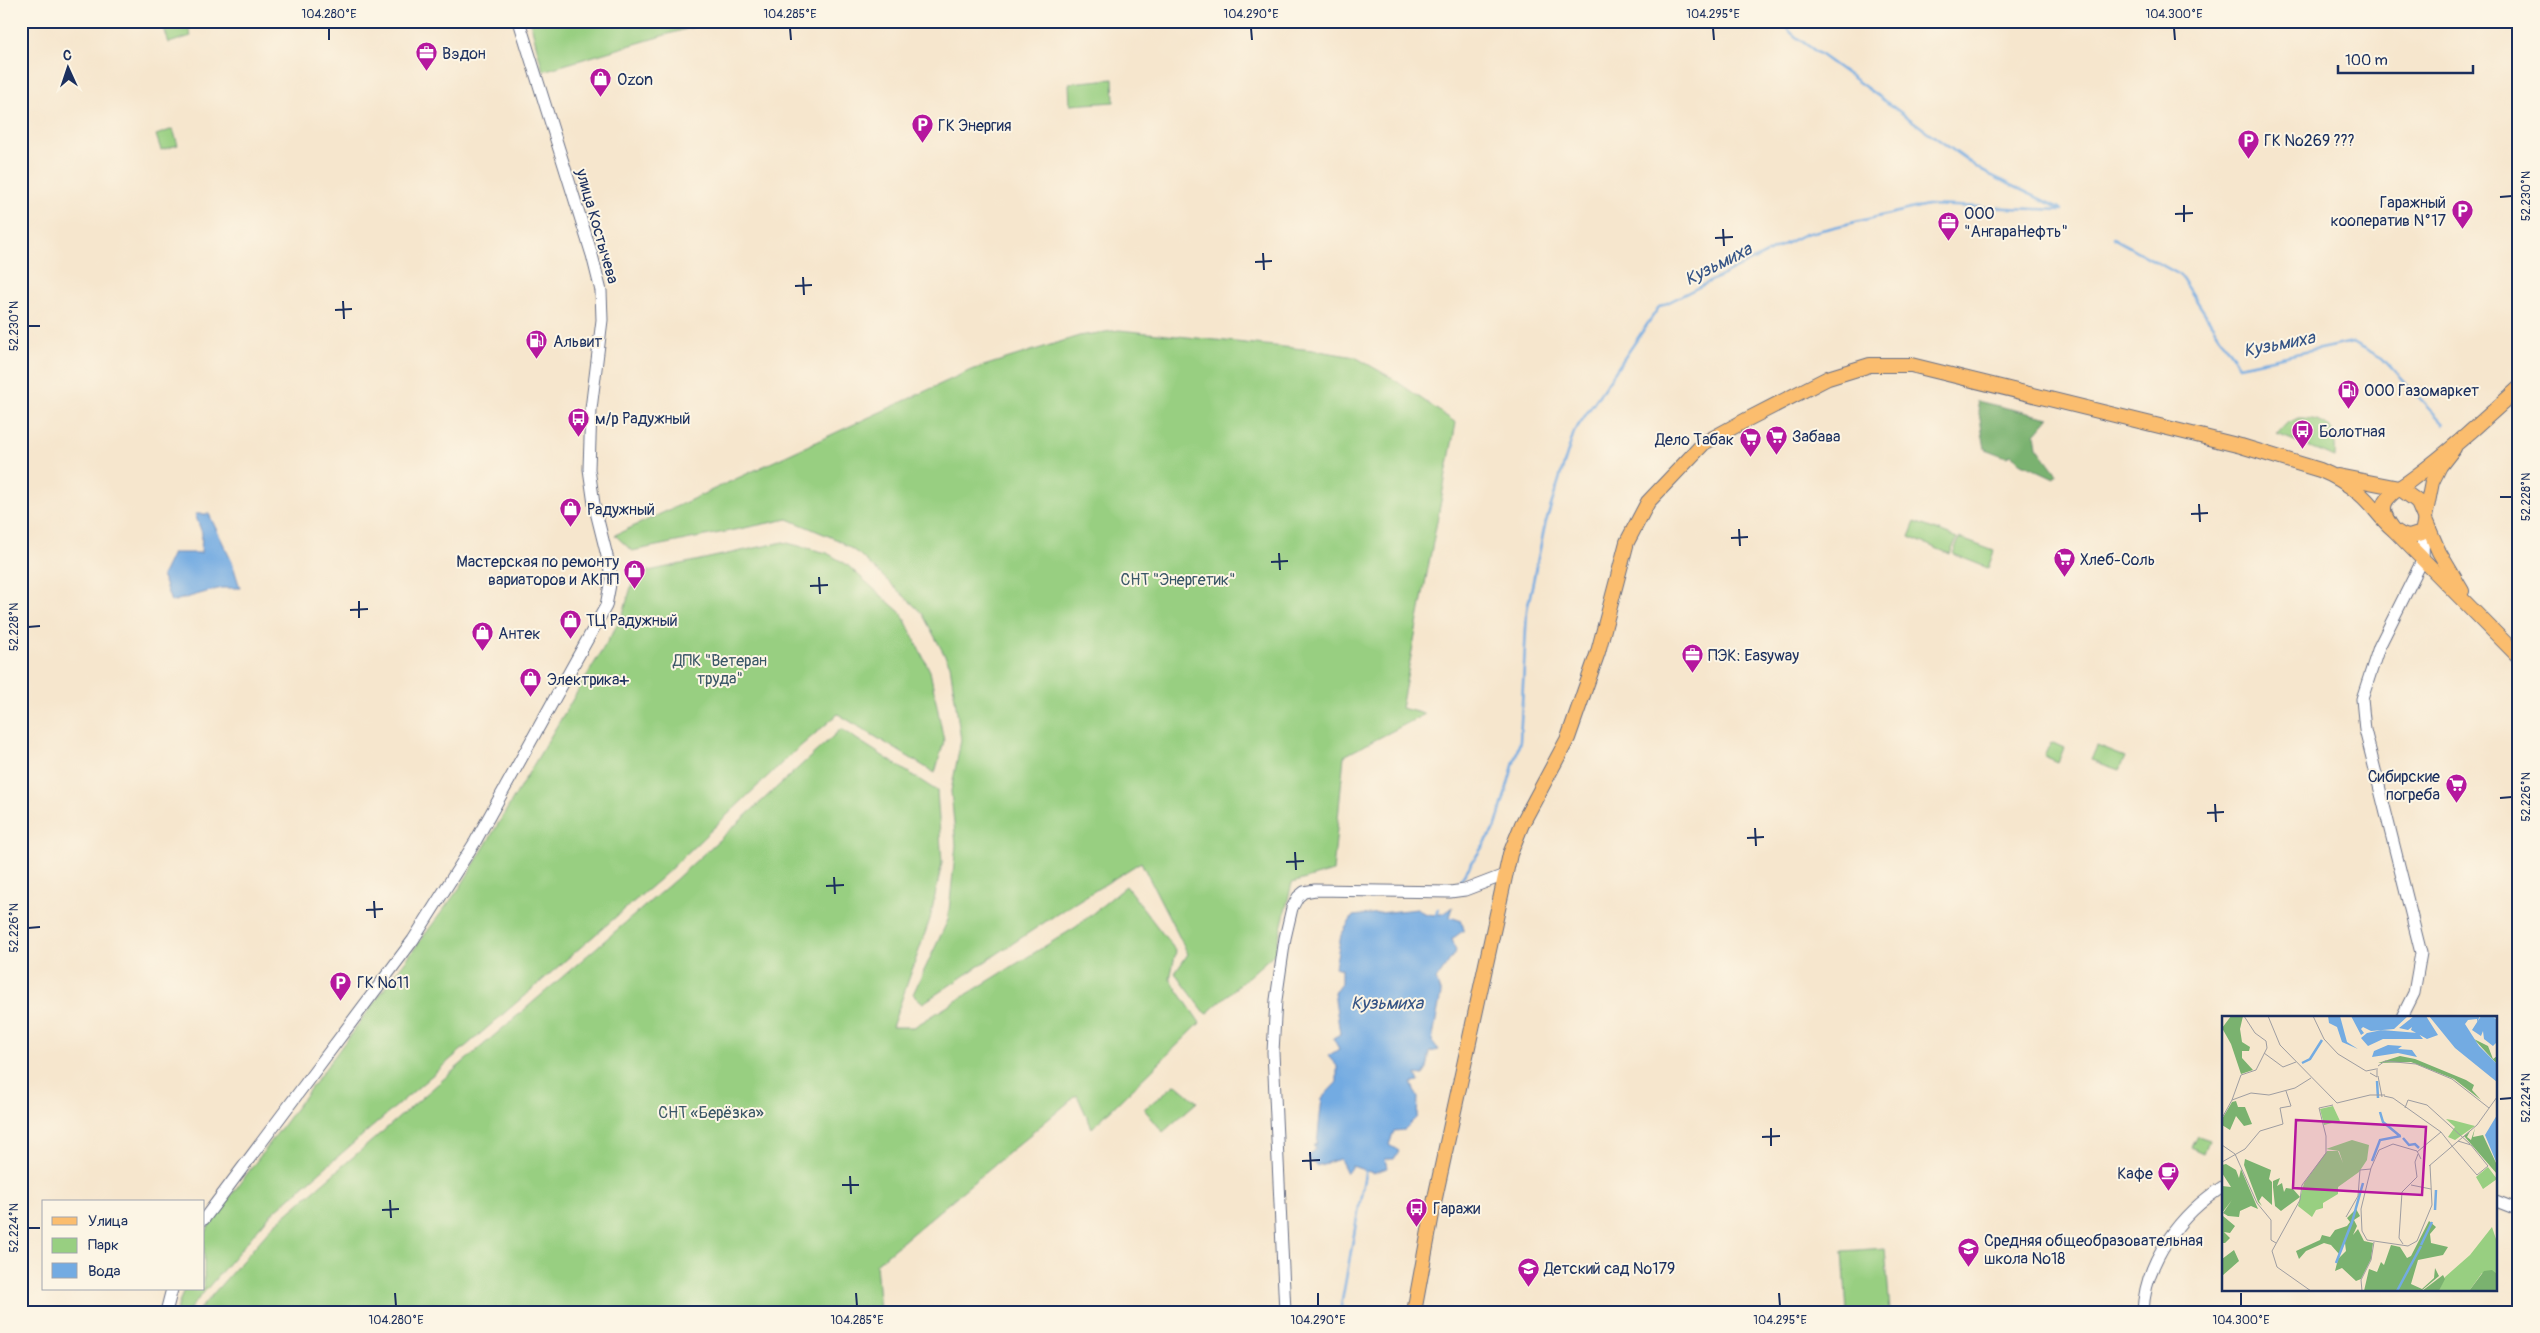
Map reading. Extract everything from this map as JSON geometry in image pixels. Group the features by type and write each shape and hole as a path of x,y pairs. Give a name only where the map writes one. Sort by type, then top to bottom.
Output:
{"main road":[{"path":"1414,1312 1435,1198 1510,854 1522,824 1568,738 1598,652 1627,542 1648,502 1704,443 1828,378 1870,365 1911,365 2241,446 2333,475 2377,484 2413,497 2451,573 2491,630"},
{"path":"2454,448 2436,472 2422,532 2410,537 2391,525 2384,510 2385,503 2395,492 2454,448 2519,388"},
{"path":"2377,484 2410,478 2424,470"},
{"path":"2333,475 2361,494 2519,657"}],"street":[{"name":"улица Костычева","path":"205,1218 413,940 447,888 606,606 610,579 609,564 594,504 589,469 591,409 602,320 601,291 592,255 519,21"},
{"path":"2402,1016 2414,993 2421,954 2365,730 2362,699 2379,647 2422,559 2424,518"},
{"path":"1285,1312 1273,1052 1281,960 1292,908 1298,897 1304,892 1315,890 1450,892 1465,890 1507,874"},
{"path":"2143,1312 2148,1282 2156,1258 2170,1236 2191,1213 2222,1188"},
{"path":"2498,1202 2519,1210"},
{"path":"166,1312 172,1290"}],"green space":[{"path":"186,21 191,36 169,43 163,25"},
{"path":"530,21 713,21 543,71"},
{"path":"1113,79 1114,102 1070,105 1069,83"},
{"path":"173,129 178,145 161,150 156,135"},
{"name":"СНТ \"Энергетик\"","path":"1119,330 1313,350 1355,357 1392,378 1456,423 1401,708 1425,714 1344,756 1333,871 1292,883 1275,953 1206,1014 1175,973 1188,954 1141,862 1057,914 923,1003 913,994 948,920 956,845 951,791 961,740 950,665 922,613 859,554 838,540 788,519 632,551 615,535 971,370 1079,336"},
{"path":"1977,401 2049,418 2035,434 2037,447 2057,474 2054,478 2022,463 2011,455 2006,457 1985,449"},
{"path":"2298,418 2317,420 2328,427 2334,439 2335,457 2277,434 2286,424"},
{"path":"1915,522 1957,538 1950,554 1909,537"},
{"path":"1959,538 1994,551 1988,568 1953,554"},
{"name":"ДПК \"Ветеран труда\"","path":"783,542 827,553 846,564 902,614 930,671 944,741 935,773 838,714 788,757 661,878 270,1215 187,1312 176,1312 184,1290 205,1290 205,1235 209,1225 461,886 622,617 635,574"},
{"name":"СНТ «Берёзка»","path":"841,729 937,791 942,863 930,919 892,1027 914,1027 1076,927 1126,886 1176,951 1170,979 1200,1023 1092,1128 1077,1095 876,1264 880,1312 197,1312 274,1225 675,880"},
{"path":"2051,742 2064,748 2058,762 2044,756"},
{"path":"2097,746 2125,757 2119,770 2091,760"},
{"path":"1176,1084 1197,1102 1163,1132 1144,1109"},
{"path":"2197,1136 2209,1140 2204,1153 2191,1147"},
{"path":"1885,1248 1890,1312 1847,1312 1843,1251"}],"water":[{"path":"195,514 209,514 232,562 240,588 221,588 171,602 162,576 173,553 201,553 202,533"},
{"name":"Кузьмиха","path":"1453,907 1450,917 1462,921 1464,930 1452,939 1456,951 1436,980 1441,994 1432,1041 1439,1050 1430,1052 1427,1069 1423,1075 1416,1074 1419,1082 1411,1083 1418,1098 1417,1117 1404,1130 1394,1131 1389,1145 1399,1151 1394,1159 1385,1159 1387,1168 1373,1173 1352,1166 1347,1173 1340,1159 1316,1166 1307,1157 1316,1148 1313,1146 1317,1144 1322,1098 1337,1082 1337,1066 1328,1056 1339,1049 1333,1038 1340,1034 1334,992 1341,983 1341,969 1335,967 1341,935 1353,916 1417,909 1435,915 1444,913"}],"waterway":[{"name":"Кузьмиха","path":"1778,21 1796,37 1982,171 2061,209"},
{"name":"Кузьмиха","path":"1460,881 1496,826 1520,741 1527,610 1545,525 1574,432 1659,307 1805,234 1927,205 2062,210"},
{"name":"Кузьмиха","path":"2113,238 2180,275 2239,366 2353,342 2382,358 2444,424"},
{"name":"Кузьмиха","path":"1436,915 1438,909"},
{"name":"Кузьмиха","path":"1340,1312 1366,1168"}],"place":[{"name":"Вэдон","path":"426,72"},
{"name":"Ozon","path":"601,98"},
{"name":"ГК Энергия","path":"922,144"},
{"name":"ГК №269 ???","path":"2248,159"},
{"name":"Гаражный кооператив N°17","path":"2462,230"},
{"name":"ООО \"АнгараНефть\"","path":"1948,241"},
{"name":"Альвит","path":"537,360"},
{"name":"ООО Газомаркет","path":"2348,409"},
{"name":"м/р Радужный","path":"579,437"},
{"name":"Болотная","path":"2303,450"},
{"name":"Забава","path":"1776,455"},
{"name":"Дело Табак","path":"1750,458"},
{"name":"Радужный","path":"571,528"},
{"name":"Хлеб-Соль","path":"2064,578"},
{"name":"Мастерская по ремонту вариаторов и АКПП","path":"635,589"},
{"name":"ТЦ Радужный","path":"570,639"},
{"name":"Антек","path":"482,652"},
{"name":"ПЭК: Easyway","path":"1692,674"},
{"name":"Электрика+","path":"531,698"},
{"name":"Сибирские погреба","path":"2456,804"},
{"name":"ГК №11","path":"341,1001"},
{"name":"Кафе","path":"2169,1192"},
{"name":"Гаражи","path":"1417,1227"},
{"name":"Средняя общеобразовательная школа №18","path":"1968,1268"},
{"name":"Детский сад №179","path":"1528,1287"}]}
